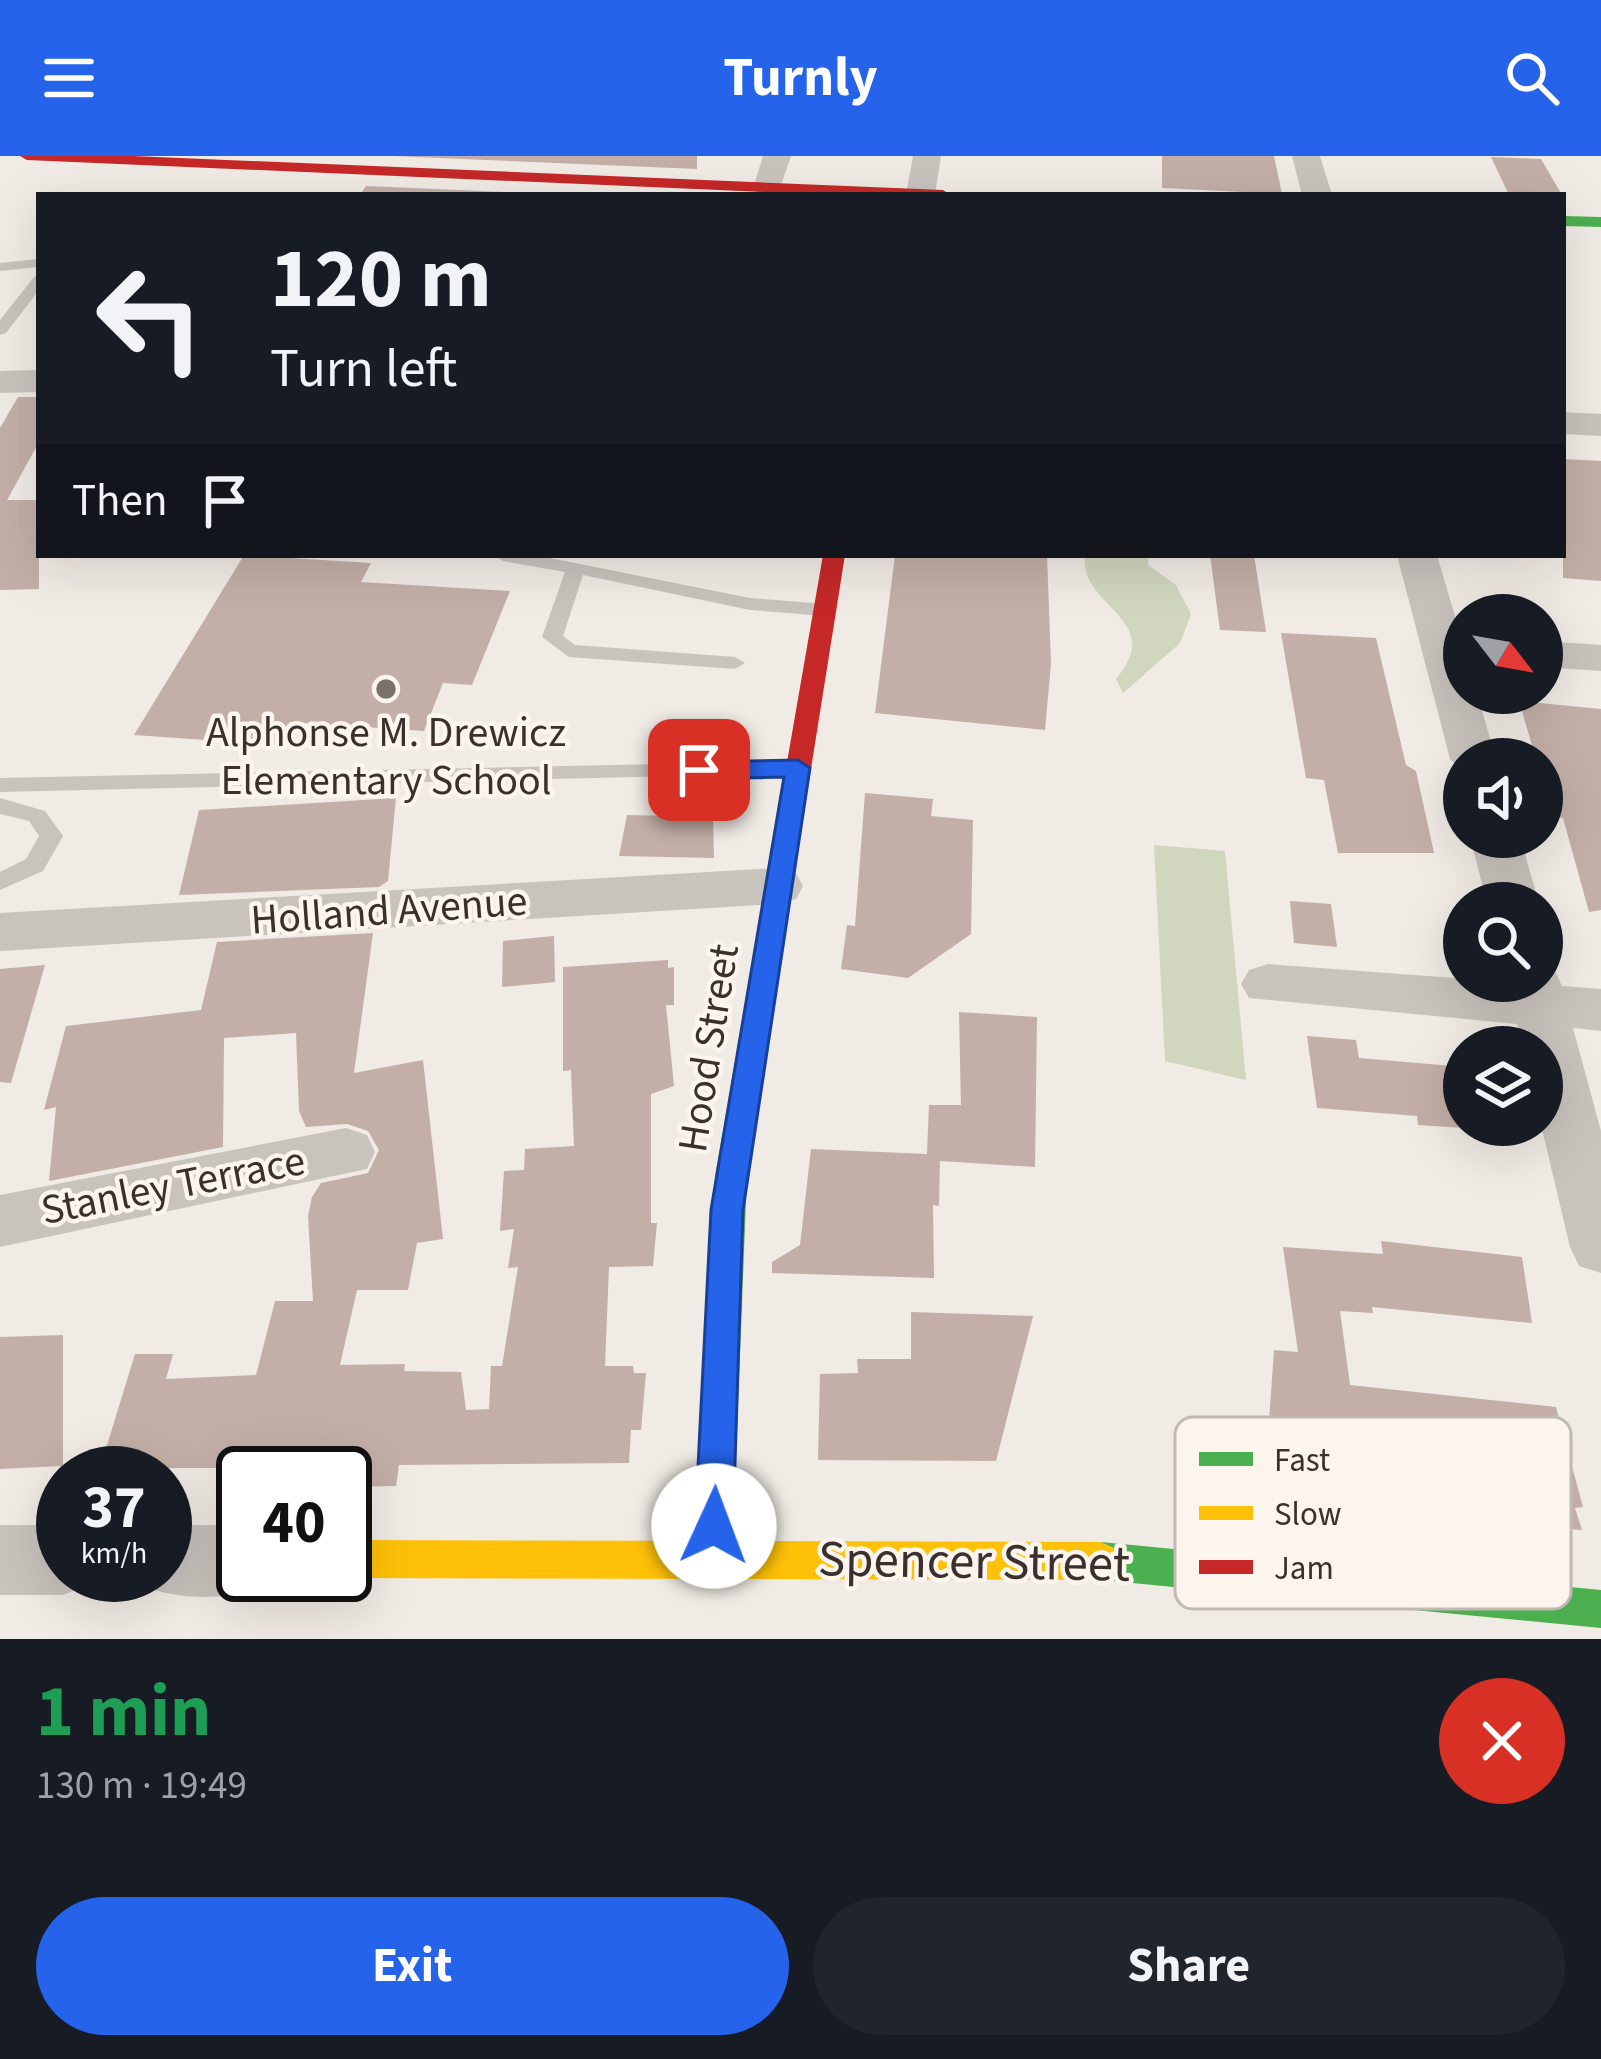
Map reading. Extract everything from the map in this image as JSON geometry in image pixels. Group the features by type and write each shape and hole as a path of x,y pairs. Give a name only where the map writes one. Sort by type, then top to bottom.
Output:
{"street":[{"path":"27,156 463,165 858,192"},
{"path":"767,188 777,156"},
{"path":"904,192 927,156"},
{"path":"1306,156 1316,192"},
{"path":"1566,221 1601,222"},
{"path":"0,382 36,381"},
{"path":"1566,424 1601,425"},
{"name":"Hood Street","path":"713,1558 727,1210 834,558"},
{"path":"1418,558 1443,623"},
{"path":"1563,655 1601,658"},
{"name":"Holland Avenue","path":"0,932 778,886"},
{"path":"1268,984 1443,990"},
{"path":"1563,1000 1601,1010"},
{"path":"1540,1002 1601,1247"},
{"name":"Stanley Terrace","path":"0,1221 346,1152"},
{"name":"Spencer Street","path":"372,1559 1107,1562 1175,1573"},
{"path":"0,1561 36,1560"},
{"name":"Spencer Street","path":"1571,1608 1601,1609"}],"lane":[{"path":"0,267 36,262"},
{"path":"0,330 36,284"},
{"path":"520,558 750,604 825,610"},
{"path":"577,568 553,634 556,646 574,652 735,663"},
{"path":"0,784 798,768"},
{"path":"0,806 37,816 51,836 35,865 0,882"}],"green space":[{"path":"1085,558 1149,558 1148,565 1176,585 1191,614 1180,643 1123,693 1116,679 1129,659 1132,642 1127,627 1086,573"},
{"path":"1154,845 1225,851 1246,1080 1165,1061"}],"building":[{"path":"393,156 697,156 697,169"},
{"path":"1162,156 1274,156 1282,192 1242,192 1162,188"},
{"path":"1491,157 1541,159 1560,192 1508,192"},
{"path":"366,186 504,192 362,192"},
{"path":"18,397 36,397 36,447 7,500 36,500 39,589 0,590 0,428"},
{"path":"1566,459 1601,461 1601,581 1563,578"},
{"path":"242,558 371,563 361,582 510,591 472,685 443,683 424,731 290,722 278,745 134,735"},
{"path":"895,558 1047,558 1051,664 1045,730 875,713"},
{"path":"1210,558 1254,558 1266,632 1220,630"},
{"path":"1281,633 1376,638 1406,765 1416,771 1434,853 1338,853 1324,780 1306,778"},
{"path":"1563,705 1601,709 1601,910 1589,912 1563,818 1563,738 1530,738 1523,714 1563,714"},
{"path":"865,793 933,799 931,816 973,820 971,934 908,978 841,969 847,925 855,926"},
{"path":"396,798 388,881 379,887 179,895 199,810"},
{"path":"627,815 713,817 714,858 619,856"},
{"path":"1290,901 1331,904 1337,947 1294,943"},
{"path":"373,933 354,1073 423,1060 443,1239 417,1243 408,1290 357,1290 340,1365 405,1364 404,1371 461,1372 466,1410 489,1409 491,1366 502,1366 518,1267 508,1268 514,1229 500,1231 504,1171 524,1170 525,1149 574,1146 571,1070 563,1071 563,967 668,960 668,968 674,967 674,1005 666,1005 674,1086 651,1094 651,1223 657,1223 653,1266 609,1267 605,1366 633,1366 634,1373 646,1373 641,1430 631,1430 629,1463 399,1465 396,1486 372,1486 372,1446 216,1446 216,1468 192,1468 192,1446 107,1446 135,1354 173,1354 166,1379 256,1375 275,1301 313,1301 308,1216 312,1197 321,1183 368,1173 379,1150 368,1131 347,1124 306,1127 299,1111 296,1033 224,1038 223,1147 49,1181 56,1107 44,1110 66,1026 201,1010 217,942"},
{"path":"554,936 555,982 502,987 503,941"},
{"path":"45,965 11,1083 0,1082 0,969"},
{"path":"959,1012 1037,1017 1035,1167 940,1161 939,1206 933,1205 934,1278 772,1273 772,1262 800,1245 811,1149 927,1154 929,1105 961,1105"},
{"path":"1307,1036 1356,1040 1359,1058 1443,1065 1443,1127 1418,1125 1417,1116 1317,1108"},
{"path":"1381,1241 1522,1257 1532,1323 1372,1307 1373,1313 1340,1311 1350,1385 1556,1407 1559,1417 1269,1417 1274,1350 1298,1352 1283,1247 1383,1254"},
{"path":"911,1312 1033,1316 996,1461 818,1460 820,1374 858,1373 857,1359 911,1359"},
{"path":"63,1335 63,1446 36,1446 36,1467 0,1469 0,1337"},
{"path":"1571,1463 1583,1507 1575,1508 1582,1530 1571,1529"}],"traffic: fast":[{"path":"1566,221 1601,222"},
{"path":"713,1558 731,1176 743,1102"},
{"path":"1101,1561 1175,1568"},
{"path":"1571,1606 1601,1609"}],"traffic: slow":[{"path":"372,1559 1101,1561"}],"traffic: jam":[{"path":"27,156 873,192"},
{"path":"743,1102 834,558"}],"place":[{"name":"Alphonse M. Drewicz Elementary School","path":"386,689"}],"route":[{"path":"699,770 798,768 727,1210 714,1526"}]}
